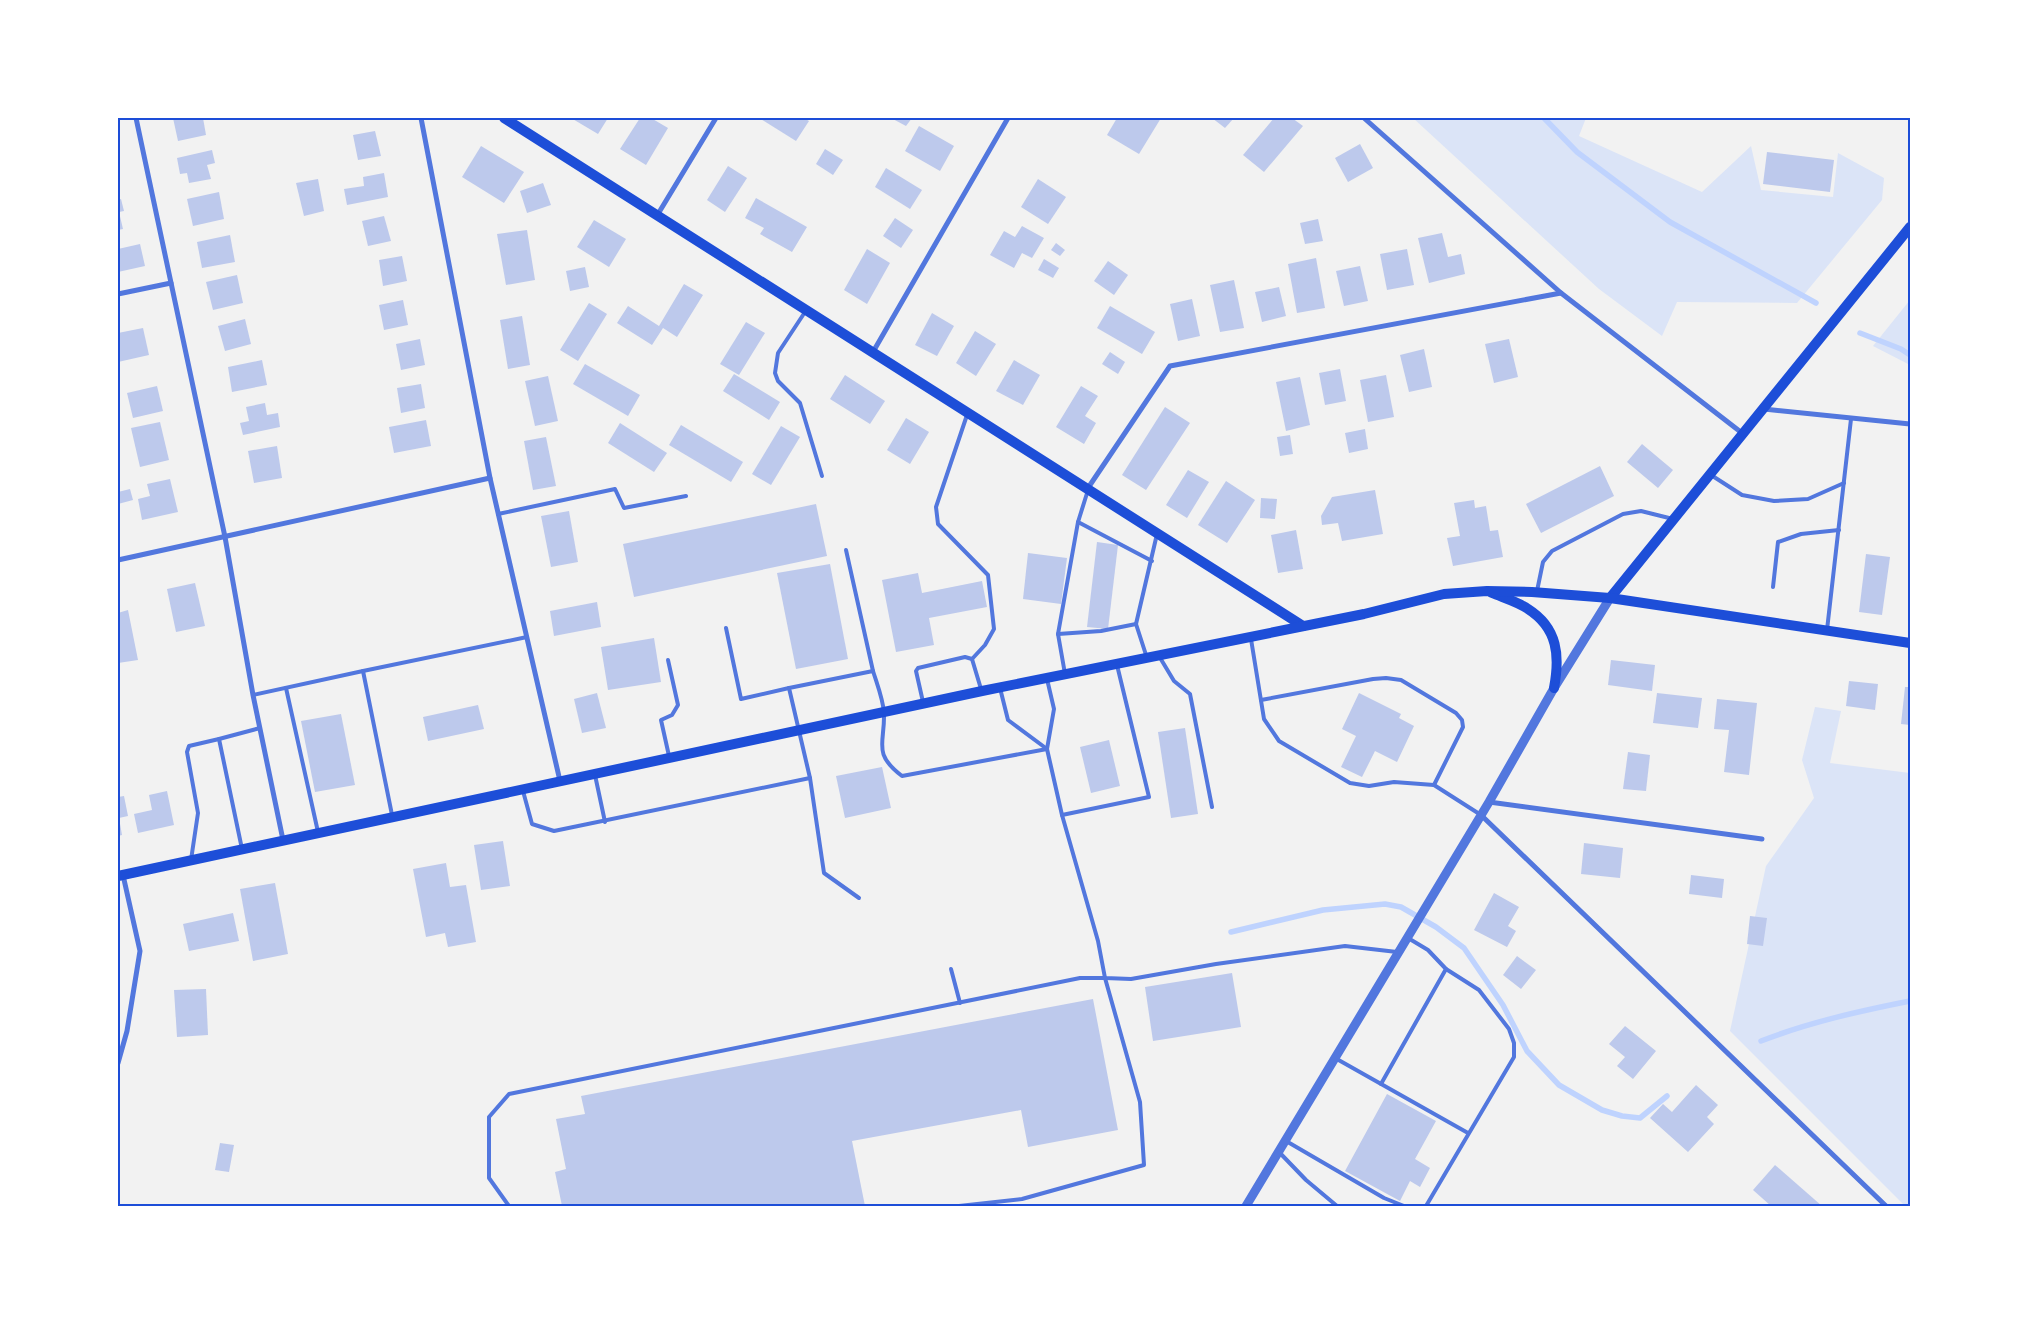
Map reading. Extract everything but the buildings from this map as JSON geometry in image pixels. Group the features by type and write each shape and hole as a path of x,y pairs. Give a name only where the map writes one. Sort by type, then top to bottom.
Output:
{"main road":[{"path":"504,118 658,214 1304,626"},
{"path":"1610,598 1910,226"},
{"path":"1487,591 1529,609 1550,629 1557,650 1557,670 1554,688"},
{"path":"120,875 1000,688 1047,680 1159,655 1364,614 1444,594 1487,591 1537,592 1610,598 1910,643"}],"street":[{"path":"136,118 226,537 253,695 283,840"},
{"path":"421,118 490,478 560,782"},
{"path":"658,214 716,118"},
{"path":"873,352 1008,118"},
{"path":"1364,118 1561,293 1742,433"},
{"path":"118,294 171,283"},
{"path":"1088,488 1170,366 1561,293"},
{"path":"1762,408 1910,424"},
{"path":"118,560 490,478"},
{"path":"1246,1206 1406,937 1489,802 1554,688 1610,598"},
{"path":"1489,802 1762,839"},
{"path":"1481,815 1886,1206"},
{"path":"118,1063 127,1031 140,951 120,875"}],"lane":[{"path":"807,310 778,353 774,373 778,381 800,403 822,476"},
{"path":"968,412 936,507 938,524 988,575 994,629 985,645 972,659"},
{"path":"1827,630 1851,418"},
{"path":"1709,474 1742,495 1774,501 1808,499 1844,483"},
{"path":"1066,675 1058,634 1078,522 1088,488"},
{"path":"498,514 615,489 624,508 686,496"},
{"path":"1537,592 1543,562 1552,550 1623,514 1641,511 1673,519"},
{"path":"1078,522 1152,561"},
{"path":"1773,587 1778,542 1801,534 1839,530"},
{"path":"1146,658 1136,624 1157,534"},
{"path":"846,550 884,713 881,747 889,766 902,776 1047,749"},
{"path":"1058,634 1101,631 1136,624"},
{"path":"726,628 741,699 873,671"},
{"path":"1251,636 1264,719 1279,741 1350,783 1369,786 1394,782 1434,785 1481,815"},
{"path":"253,695 526,637"},
{"path":"1159,655 1174,681 1190,694 1212,807"},
{"path":"924,704 916,671 918,668 965,657 972,659"},
{"path":"972,659 982,692"},
{"path":"668,660 678,705 672,714 661,720 670,758"},
{"path":"1062,815 1150,797 1117,664"},
{"path":"362,672 393,817"},
{"path":"1261,700 1373,678 1401,680 1456,713 1462,720 1463,727 1434,785"},
{"path":"959,1206 1022,1199 1144,1165 1140,1102 1112,1009 1098,941 1062,815 1047,749 1054,710 1047,680"},
{"path":"286,688 318,833"},
{"path":"789,688 810,778 824,873 859,898"},
{"path":"1000,688 1008,720 1047,749"},
{"path":"191,860 198,814 186,752 189,746 260,728"},
{"path":"219,739 242,849"},
{"path":"594,774 606,822"},
{"path":"522,789 532,824 554,831 606,822 810,778"},
{"path":"1406,937 1428,950 1446,970 1479,990 1509,1029 1514,1043 1514,1057 1426,1206"},
{"path":"509,1206 489,1178 489,1117 510,1094 1080,978 1132,979 1216,964 1345,946 1397,952"},
{"path":"951,970 960,1003"},
{"path":"1381,1084 1446,970"},
{"path":"1335,1058 1468,1132"},
{"path":"1285,1141 1384,1198 1404,1206"},
{"path":"1279,1152 1306,1180 1337,1206"}],"shaded area":[{"path":"1413,118 1586,118 1579,136 1702,192 1751,146 1761,190 1833,197 1838,153 1884,178 1882,200 1797,303 1677,302 1662,336 1599,289"},
{"path":"1910,300 1910,365 1873,346"},
{"path":"1815,707 1841,711 1830,763 1910,773 1910,1206 1905,1206 1730,1031 1766,866 1814,798 1802,760"}],"waterway":[{"path":"1544,118 1577,152 1670,222 1816,303"},
{"path":"1860,333 1901,349 1910,355"},
{"path":"1231,932 1323,910 1385,904 1401,907 1436,927 1464,948 1503,1005 1527,1051 1559,1085 1602,1110 1622,1116 1640,1118 1667,1096"},
{"path":"1761,1041 1835,1018 1910,1001"}]}
